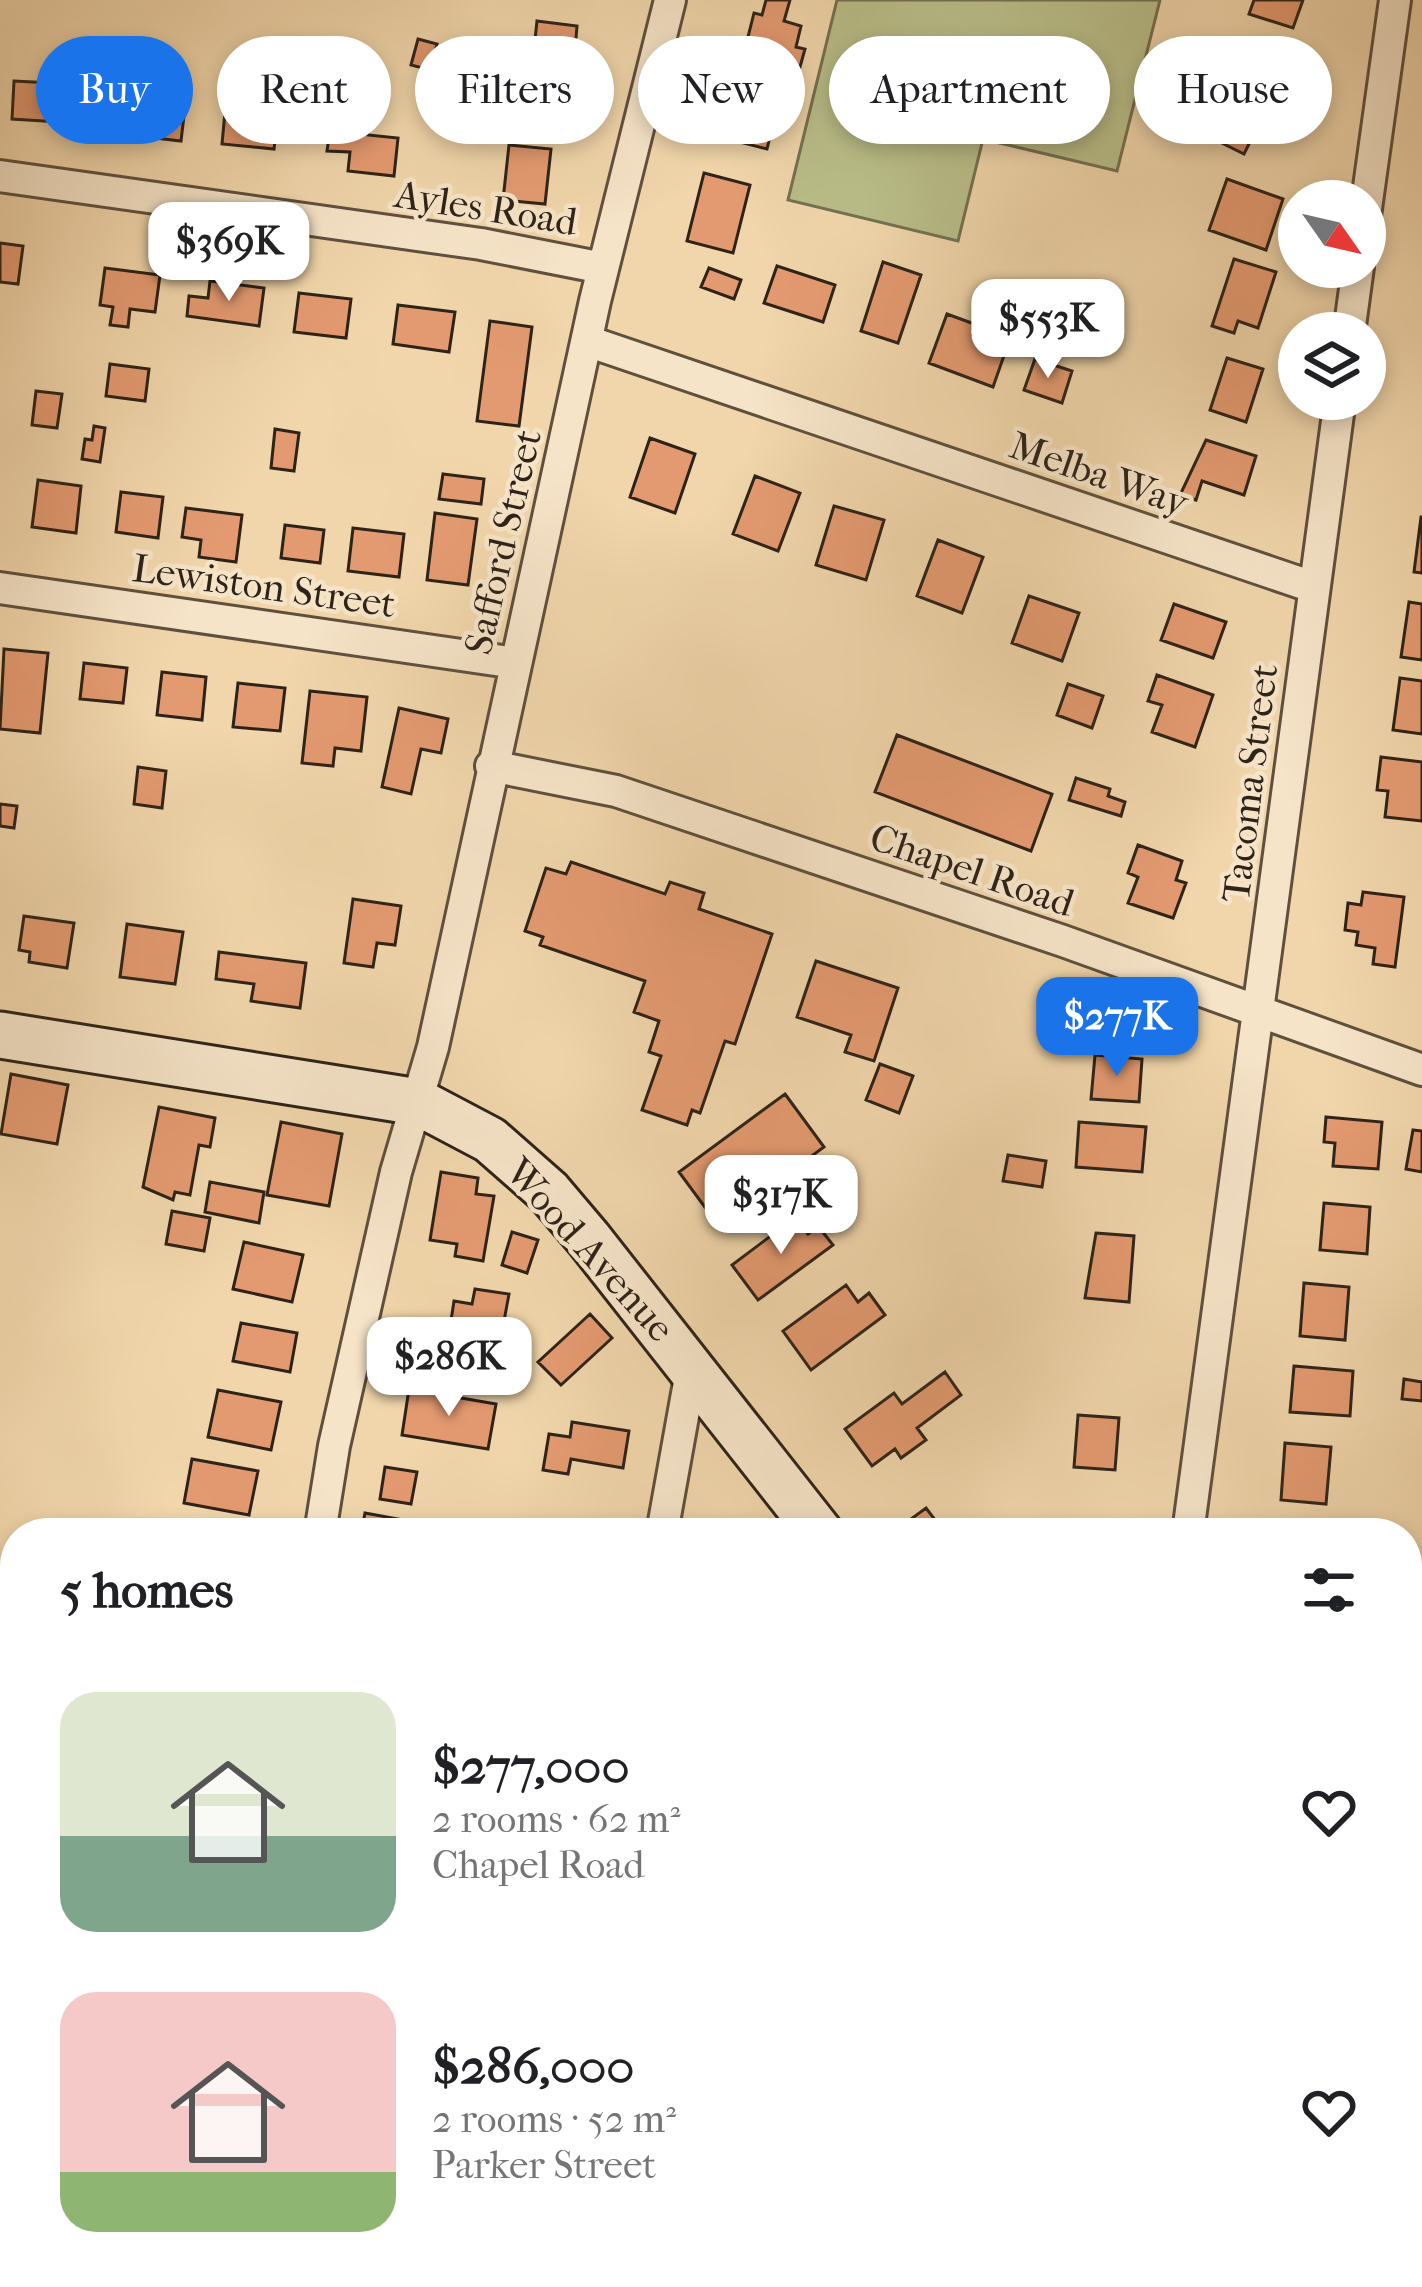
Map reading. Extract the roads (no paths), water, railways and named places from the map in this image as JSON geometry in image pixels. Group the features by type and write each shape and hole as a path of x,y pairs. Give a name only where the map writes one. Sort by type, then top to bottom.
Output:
{"main road":[{"name":"Wood Avenue","path":"0,1035 418,1102 490,1141 550,1192 809,1518"}],"street":[{"name":"Safford Street","path":"322,1518 395,1172 418,1102 603,268 670,0"},
{"path":"1370,180 1395,1 1422,11"},
{"name":"Ayles Road","path":"0,176 481,244 603,268"},
{"name":"Melba Way","path":"587,341 1313,587"},
{"name":"Tacoma Street","path":"1190,1518 1225,1231 1262,1016 1337,420"},
{"name":"Lewiston Street","path":"0,588 516,663"},
{"name":"Chapel Road","path":"491,766 616,791 1064,941 1422,1070"},
{"path":"665,1518 692,1366"}]}
